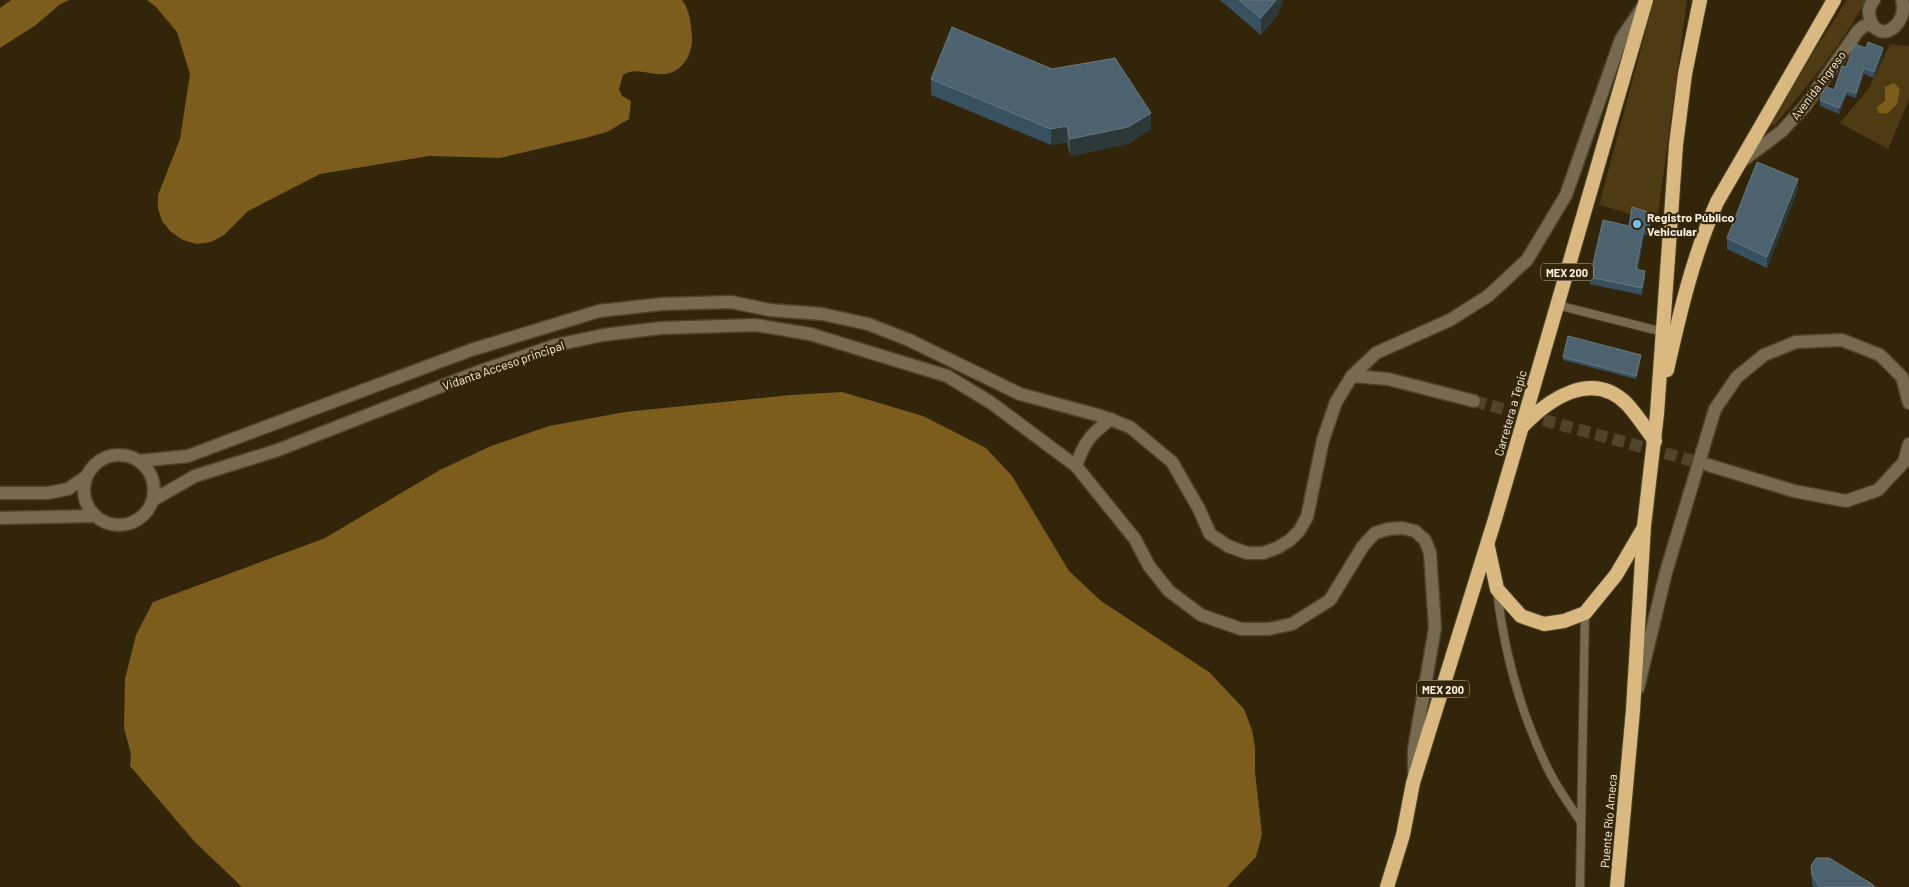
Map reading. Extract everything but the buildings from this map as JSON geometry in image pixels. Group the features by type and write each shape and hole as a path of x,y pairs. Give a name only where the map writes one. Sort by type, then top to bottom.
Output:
{"highway":[{"path":"1633,710 1644,526 1658,414 1676,145 1685,74 1700,0"},
{"path":"1658,414 1691,270 1702,236 1717,202 1738,164 1834,0"},
{"name":"Carretera a Tepic","path":"1387,887 1403,835 1413,783 1488,544 1645,2"},
{"path":"1521,428 1554,398 1581,389 1604,390 1626,403 1655,441"},
{"path":"1488,544 1497,590 1521,616 1544,624 1564,621 1585,612 1616,575 1644,526"},
{"name":"Puente Río Ameca","path":"1618,887 1633,710"}],"street":[{"path":"1874,0 1869,10 1872,24 1881,30 1909,32"},
{"path":"0,494 48,493 68,489 87,476 102,459 112,456 124,455 139,461 188,456 471,350 590,314 662,304 731,302 770,310 822,314 868,324 909,340 1020,394 1111,419 1130,427 1172,462 1199,509 1210,534 1228,546 1241,551 1263,553 1277,548 1300,531 1307,517 1323,440 1336,402 1352,376 1376,354 1450,320 1488,296 1527,260 1566,194 1621,39 1645,2"},
{"path":"1892,32 1904,23 1905,4"},
{"name":"Avenida Ingreso","path":"1738,164 1782,131 1805,106 1858,31 1864,26 1872,24"},
{"name":"Vidanta Acceso principal","path":"0,518 95,516 105,523 117,526 129,524 139,519 148,511 153,500 195,476 278,450 474,373 556,345 603,334 661,328 756,325 810,334 947,376 990,402 1076,466 1124,524 1149,566 1169,591 1201,615 1241,629 1269,629 1292,624 1330,600 1363,546 1375,533 1402,528 1415,531 1425,540 1430,553 1435,628 1414,750 1413,783"},
{"path":"1633,710 1666,572 1715,409 1737,377 1764,356 1796,342 1842,340 1880,355 1902,377 1909,403"},
{"path":"1352,376 1388,379 1474,401"},
{"path":"1076,466 1082,446 1094,432 1111,419"},
{"path":"1708,465 1794,491 1846,501 1878,490 1904,462 1909,444"},
{"path":"139,461 151,477 154,488 153,500"},
{"path":"87,476 84,497 88,507 95,516"}],"lane":[{"path":"1557,305 1663,332"},
{"path":"1497,590 1501,628 1527,718 1547,768 1582,823"},
{"path":"1580,887 1585,612"}],"shaded area":[{"path":"11,0 69,0 59,5 36,25 0,48 0,8"},
{"path":"147,0 682,0 690,18 692,43 686,61 677,70 665,74 633,71 623,75 619,89 622,96 631,101 629,119 607,132 500,158 429,156 320,174 248,211 224,235 211,242 197,244 183,240 171,232 162,221 158,208 158,195 180,139 190,74 177,32 156,7"},
{"path":"1654,0 1687,0 1657,222 1599,205"},
{"path":"1847,0 1866,0 1824,65 1775,125 1770,126 1769,121"},
{"path":"1890,44 1909,46 1909,100 1888,149 1840,123 1869,88"},
{"path":"1894,83 1900,89 1897,104 1887,114 1878,113 1877,107 1885,101 1885,87"},
{"path":"842,392 923,416 986,448 1012,476 1069,571 1101,601 1209,672 1244,709 1252,730 1255,747 1255,772 1262,834 1256,857 1227,887 242,887 194,841 130,766 131,754 124,728 125,679 136,635 153,602 325,538 440,470 491,446 549,426 625,412 791,395"}],"tunnel":[{"path":"1474,401 1708,465"}],"place":[{"name":"Registro Público Vehicular","path":"1637,224"}]}
